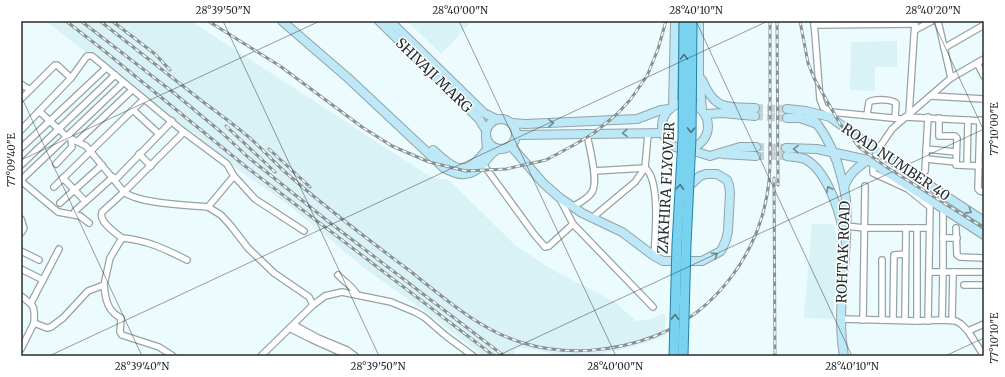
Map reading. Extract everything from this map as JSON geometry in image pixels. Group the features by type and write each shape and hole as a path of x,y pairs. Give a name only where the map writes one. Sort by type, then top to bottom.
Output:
{"main road":[{"path":"282,21 348,78 444,168 461,175 471,174 483,164 491,153 498,149 505,149 511,146 515,141 517,135 516,128 512,123 507,119 496,119 489,124 486,134 487,149 478,162 468,168 460,169 448,163 352,74 290,21"},
{"name":"SHIVAJI MARG","path":"379,21 479,118 486,134"},
{"name":"SHIVAJI MARG","path":"390,21 484,113 496,119"},
{"path":"675,21 672,108 663,120 664,133 670,143 681,149 695,147 701,143 708,130 708,123 704,113 699,73 699,21"},
{"name":"ZAKHIRA FLYOVER","path":"674,356 677,244 683,138 684,21"},
{"name":"ZAKHIRA FLYOVER","path":"683,356 691,139 692,21"},
{"path":"699,73 705,87 717,103 725,107 726,110"},
{"path":"512,123 526,124 637,119 680,104 688,103 696,106 707,114 726,110 755,112"},
{"name":"ROAD NUMBER 40","path":"820,125 787,113 806,111 830,117 877,151 984,221"},
{"name":"ROHTAK ROAD","path":"806,111 820,125 834,152 844,188 846,240 841,319 844,356"},
{"path":"517,135 664,133"},
{"path":"486,134 491,145 498,149"},
{"path":"511,146 543,183 560,198 572,207 629,236 654,256 663,261 702,261 721,251 726,240 728,231 730,193 729,185 726,180 721,175 706,174 700,176 689,186"},
{"path":"687,149 710,156 740,147 756,147"},
{"name":"ROAD NUMBER 40","path":"846,240 838,209 822,175 814,165 786,152 817,149 870,162 984,235"},
{"path":"720,154 756,156"},
{"path":"844,188 849,175 870,162"}],"street":[{"path":"932,21 915,25 814,23 819,95 823,107 831,112 895,118 928,117 982,120 978,189 984,192"},
{"path":"938,21 951,78"},
{"path":"906,117 915,25"},
{"path":"944,48 984,25"},
{"path":"21,130 71,78 87,56 90,55 184,132 227,164 234,176 255,199 304,231"},
{"path":"928,321 930,207 908,189 873,173 870,162 892,129 951,78 984,59"},
{"path":"977,63 984,76"},
{"path":"21,99 55,65 57,65 71,78"},
{"path":"21,148 106,68"},
{"path":"21,165 115,75"},
{"path":"89,223 80,216 58,212 21,180 68,138 123,83"},
{"path":"21,84 30,90"},
{"path":"78,141 132,90"},
{"path":"931,96 984,99"},
{"path":"54,187 144,99"},
{"path":"867,115 869,102 872,100 895,102 897,106 895,118"},
{"path":"133,110 159,134"},
{"path":"39,111 68,138 72,147 56,164"},
{"path":"925,171 928,117"},
{"path":"939,118 938,134 940,136 955,136 956,138 956,162"},
{"path":"967,165 968,120"},
{"path":"75,211 114,178 172,121"},
{"path":"184,132 101,214 102,219 122,238 136,239 150,243 187,260"},
{"path":"572,207 588,198 593,191 595,183 587,134"},
{"path":"592,218 635,182 646,168 648,134"},
{"path":"68,138 84,144 114,178 124,192 131,197 208,207 221,215 253,253 274,273 309,297 313,305"},
{"path":"926,149 956,152"},
{"path":"139,154 151,166"},
{"path":"926,159 956,162 956,165 979,166"},
{"path":"483,164 543,246 549,246 573,224"},
{"path":"60,203 102,165"},
{"path":"594,171 646,168"},
{"path":"646,168 650,173 656,206 654,256"},
{"path":"208,207 234,176"},
{"path":"64,178 85,201"},
{"path":"863,320 864,186"},
{"path":"560,198 573,224 653,307"},
{"path":"942,320 943,209"},
{"path":"21,219 24,228 21,233"},
{"path":"846,226 864,228 929,228"},
{"path":"905,320 906,228"},
{"path":"917,228 917,321"},
{"path":"956,228 957,254 959,257 984,258"},
{"path":"122,238 110,258 104,285 105,298 108,305 112,312 121,318 120,332 122,335 159,347 173,356"},
{"path":"943,238 956,238"},
{"path":"31,303 59,249"},
{"path":"21,252 39,260"},
{"path":"893,320 894,255 905,254"},
{"path":"882,260 882,320"},
{"path":"21,269 43,280"},
{"path":"930,272 984,272"},
{"path":"952,320 953,272"},
{"path":"338,275 349,286 356,290 357,295"},
{"path":"964,285 984,284"},
{"path":"34,323 47,328 51,327 63,318 88,291 104,285"},
{"path":"261,356 313,305 325,296 342,292 391,302 423,316 446,336 473,356"},
{"path":"21,296 31,303 34,309 34,323 21,349"},
{"path":"841,319 917,321 952,320 961,324 968,331 984,356"},
{"path":"968,331 984,324"},
{"path":"292,327 311,339 349,356"},
{"path":"292,327 347,350 355,356"}],"shaded area":[{"path":"46,21 191,21 431,177 449,180 515,245 551,269 615,302 636,321 652,319 665,313 665,336 633,347 594,355 568,356 518,347 513,354 515,356 483,356 429,314 364,268 290,206 236,168 162,109 98,62"},
{"path":"407,21 472,21 441,54"},
{"path":"897,41 897,67 875,67 875,91 850,90 851,42"},
{"path":"812,224 833,224 838,241 833,319 804,318"}],"tunnel":[{"path":"755,108 787,109"},
{"path":"755,116 787,118"},
{"path":"756,147 786,148"},
{"path":"756,156 787,156"}],"railway":[{"path":"66,21 245,166 494,356"},
{"path":"81,21 174,93 221,132 249,158 329,222 504,356"},
{"path":"100,21 245,134 306,190 335,214 477,322 523,343 556,350 573,351 606,349 623,346 655,336 678,325 698,311 717,294 733,275 757,230 765,206 769,181 770,21"},
{"path":"112,21 155,54 170,70"},
{"path":"208,21 280,66 362,127 392,146 429,162 466,171 506,169 546,160 594,133 617,114 630,100 647,76 658,49 666,21"},
{"path":"777,21 778,185"},
{"path":"800,21 808,63 814,78 840,124 860,148 888,168 984,228"},
{"path":"226,126 275,172"},
{"path":"269,149 310,187"},
{"path":"774,178 775,356"}]}
